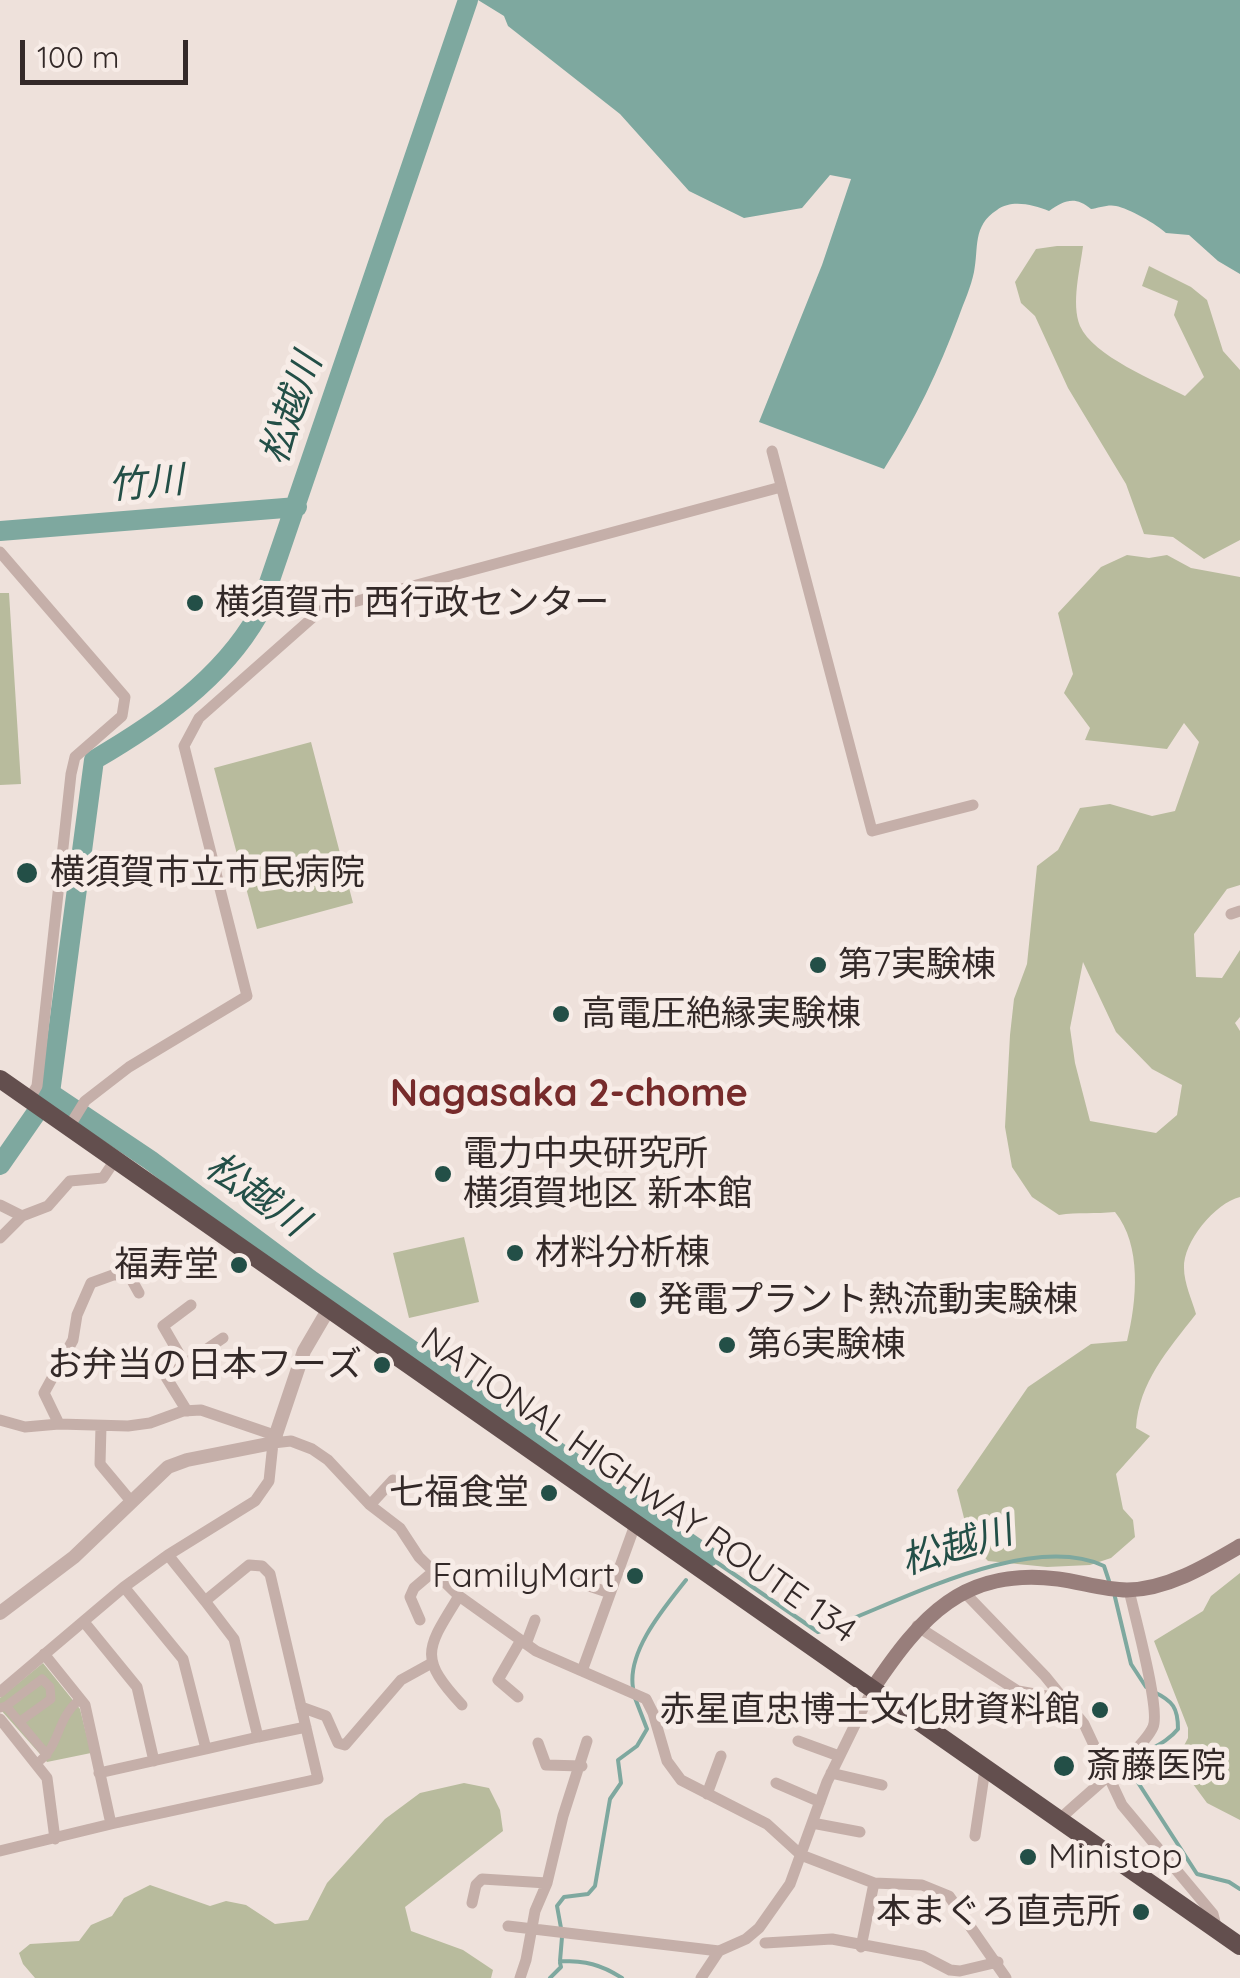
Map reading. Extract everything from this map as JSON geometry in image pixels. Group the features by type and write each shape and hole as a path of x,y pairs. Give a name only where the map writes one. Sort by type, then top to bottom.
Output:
{"highway":[{"name":"NATIONAL HIGHWAY ROUTE 134","path":"0,1079 1240,1946"}],"main road":[{"path":"873,1688 917,1626 965,1593 1004,1580 1030,1578 1126,1590 1186,1575 1240,1546"}],"street":[{"path":"772,451 872,832 973,806"},
{"path":"69,1127 85,1101 129,1067 246,996 184,746 199,718 320,611 780,487"},
{"path":"0,552 125,696 122,716 75,756 36,1105"},
{"path":"0,1238 22,1216 48,1206 70,1180 104,1178 114,1160"},
{"path":"0,1205 22,1216"},
{"path":"59,1424 44,1392 73,1340 77,1316 90,1283 113,1275 129,1275 138,1294"},
{"path":"185,1364 162,1326 191,1305"},
{"path":"0,1692 168,1555 255,1501 268,1481 275,1439 304,1351 328,1310"},
{"path":"187,1411 166,1377 223,1338"},
{"path":"0,1420 25,1427 101,1426 150,1423 201,1410 312,1449 400,1528 419,1557 459,1596 524,1642 646,1699 654,1713 667,1761 681,1780 767,1824 801,1856 874,1883 922,1885 949,1896 1006,1978"},
{"path":"101,1426 100,1464 130,1500"},
{"path":"0,1613 74,1558 168,1467 275,1439"},
{"path":"370,1505 393,1480"},
{"path":"582,1671 635,1525"},
{"path":"168,1555 234,1639 258,1737"},
{"path":"0,1851 318,1779 270,1574 262,1566 249,1566 205,1600"},
{"path":"420,1620 410,1598 414,1588 434,1571"},
{"path":"580,1582 610,1593"},
{"path":"124,1588 183,1660 206,1749"},
{"path":"1060,1819 1123,1762 1153,1727 1156,1716 1126,1590"},
{"path":"965,1593 1045,1676 1084,1724 1122,1805 1212,1914 1217,1930"},
{"path":"459,1596 433,1642 430,1664 437,1678 462,1704"},
{"path":"518,1696 498,1680 535,1620"},
{"path":"84,1622 137,1686 154,1761"},
{"path":"917,1626 1018,1691 1063,1699"},
{"path":"44,1654 85,1705 111,1824"},
{"path":"301,1707 326,1716 338,1743 345,1745 401,1680 430,1664"},
{"path":"2,1711 42,1679 50,1687 51,1699"},
{"path":"508,1926 718,1951 746,1939 759,1928 790,1884 839,1756 873,1688"},
{"path":"19,1722 51,1699 64,1700 66,1710"},
{"path":"42,1759 66,1710 80,1699"},
{"path":"2,1711 19,1722 42,1759 55,1839"},
{"path":"2,1711 42,1759"},
{"path":"99,1773 306,1727"},
{"path":"520,1978 562,1816 588,1741"},
{"path":"798,1741 839,1756"},
{"path":"538,1743 546,1765 582,1766"},
{"path":"708,1794 721,1756"},
{"path":"975,1836 985,1768"},
{"path":"832,1773 882,1784"},
{"path":"776,1783 820,1802"},
{"path":"812,1823 860,1832"},
{"path":"472,1903 476,1885 482,1880 547,1883"},
{"path":"861,1947 874,1883"},
{"path":"765,1943 832,1939 923,1956 960,1971 998,1962"},
{"path":"701,1978 718,1951"}],"green space":[{"path":"1083,246 1076,307 1087,337 1126,367 1185,396 1204,377 1174,315 1178,301 1142,286 1149,266 1191,287 1207,300 1223,351 1240,370 1240,540 1204,559 1173,537 1144,534 1126,484 1068,388 1035,316 1021,303 1015,282 1036,249"},
{"path":"1127,555 1167,555 1191,568 1240,577 1240,885 1227,889 1194,934 1196,977 1222,978 1240,950 1240,1017 1235,1023 1240,1031 1240,1197 1211,1215 1189,1247 1184,1274 1196,1314 1157,1367 1143,1396 1136,1428 1150,1436 1116,1474 1123,1509 1133,1520 1135,1537 1111,1558 1090,1565 1047,1567 988,1561 970,1542 957,1490 1028,1387 1091,1344 1127,1341 1135,1274 1130,1240 1115,1212 1059,1215 1032,1197 1012,1167 1005,1127 1010,1035 1014,999 1027,964 1037,866 1058,850 1080,808 1110,804 1152,816 1175,811 1199,742 1184,723 1167,749 1085,740 1090,728 1064,693 1073,674 1058,613 1101,567","holes":["1083,962 1116,1032 1152,1069 1182,1085 1177,1115 1156,1133 1090,1121 1070,1028"]},
{"path":"0,593 9,593 21,784 0,785"},
{"path":"311,742 353,903 257,929 214,768"},
{"path":"464,1237 479,1302 409,1318 393,1253"},
{"path":"1240,1573 1240,1820 1207,1803 1176,1761 1188,1738 1188,1728 1154,1641 1203,1611 1211,1596"},
{"path":"43,1663 80,1709 91,1753 47,1762 0,1709 0,1698"},
{"path":"464,1783 489,1788 500,1810 503,1831 405,1907 411,1931 463,1950 493,1970 491,1978 35,1978 23,1964 19,1953 30,1944 79,1941 91,1925 112,1916 124,1898 150,1885 210,1906 226,1901 246,1905 275,1924 308,1920 327,1883 385,1819 420,1793"}],"water":[{"path":"478,0 1240,0 1240,274 1218,261 1189,235 1166,233 1121,207 1091,209 1075,201 1049,211 1023,204 1003,207 989,216 980,230 973,278 951,336 916,413 884,469 759,422 822,265 851,179 830,175 802,208 744,218 689,191 620,114 508,26 504,16"}],"waterway":[{"name":"松越川","path":"468,0 258,615 226,660 186,698 94,760 50,1093 709,1557"},
{"name":"竹川","path":"0,531 297,507"},
{"path":"0,1165 50,1093"},
{"name":"松越川","path":"705,1561 709,1557 818,1632 960,1576 1037,1557 1073,1557 1104,1566 1110,1584"},
{"path":"633,1688 641,1645 686,1580"},
{"name":"松越川","path":"1114,1593 1131,1664 1146,1687"},
{"name":"松越川","path":"1154,1692 1173,1706 1178,1729 1132,1761 1137,1781 1197,1874 1240,1889"},
{"path":"561,1928 557,1906 564,1897 588,1894 595,1886 610,1799 621,1783 618,1760 637,1746 647,1729 635,1698"},
{"path":"562,1937 560,1961 592,1964 622,1978"},
{"path":"550,1978 561,1967 560,1963"}],"place":[{"name":"横須賀市 西行政センター","path":"195,603"},
{"name":"横須賀市立市民病院","path":"27,873"},
{"name":"第7実験棟","path":"818,965"},
{"name":"高電圧絶縁実験棟","path":"561,1014"},
{"name":"電力中央研究所 横須賀地区 新本館","path":"443,1174"},
{"name":"材料分析棟","path":"515,1253"},
{"name":"福寿堂","path":"239,1265"},
{"name":"発電プラント熱流動実験棟","path":"638,1300"},
{"name":"第6実験棟","path":"727,1345"},
{"name":"お弁当の日本フーズ","path":"382,1365"},
{"name":"七福食堂","path":"549,1493"},
{"name":"FamilyMart","path":"635,1576"},
{"name":"赤星直忠博士文化財資料館","path":"1100,1710"},
{"name":"斎藤医院","path":"1064,1766"},
{"name":"Ministop","path":"1028,1857"},
{"name":"本まぐろ直売所","path":"1141,1912"}],"district":[{"name":"Nagasaka 2-chome","path":"569,1095"}]}
